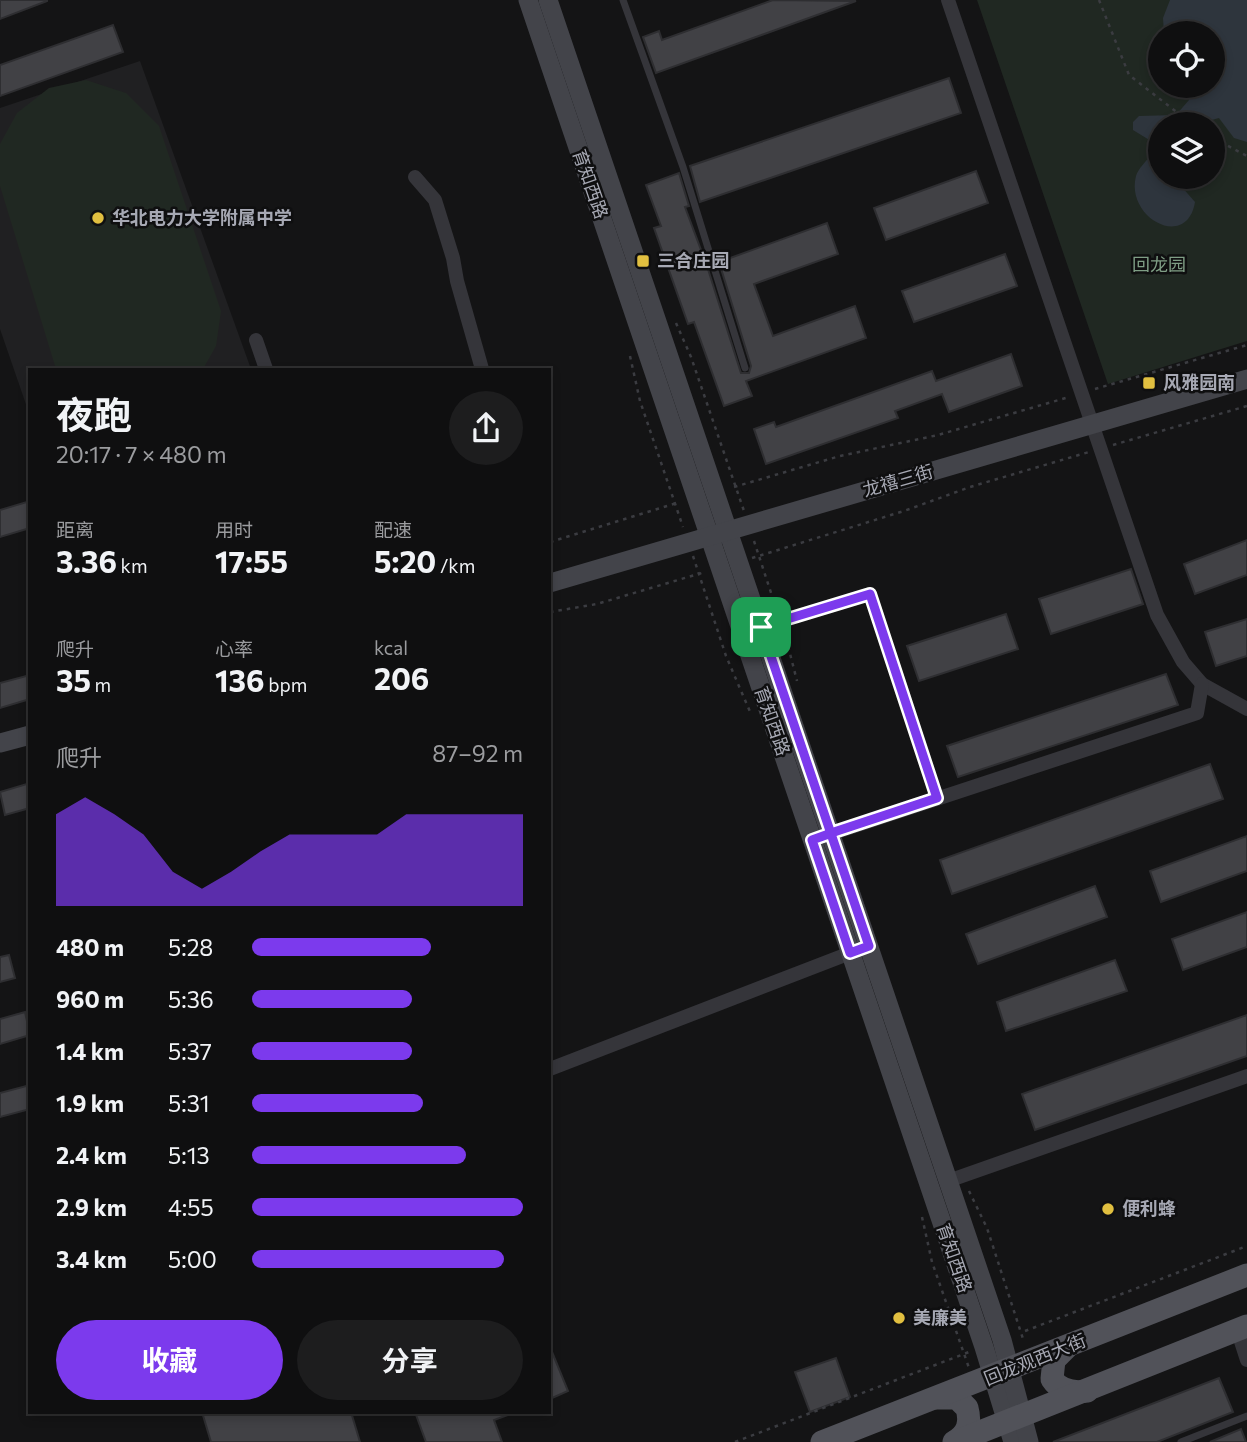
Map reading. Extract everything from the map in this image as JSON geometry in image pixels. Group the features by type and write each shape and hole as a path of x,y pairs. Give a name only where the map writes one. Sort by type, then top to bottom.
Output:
{"main road":[{"name":"回龙观西大街","path":"822,1442 1247,1275"},
{"path":"955,1442 1014,1427 1088,1390 1242,1328"},
{"path":"1070,1346 1059,1352 1054,1360 1052,1378 1068,1391 1088,1390"},
{"path":"932,1400 953,1397 961,1400 967,1408 968,1427 955,1442"}],"street":[{"name":"育知西路","path":"528,0 719,533 761,627 821,837"},
{"name":"育知西路","path":"548,0 719,533 1001,1373"},
{"path":"948,0 1157,615 1183,662 1202,684 1247,709"},
{"path":"415,177 435,200 482,368"},
{"path":"256,340 266,368"},
{"name":"龙禧三街","path":"551,583 1247,379"},
{"path":"821,837 1196,713 1202,684"},
{"path":"0,743 28,735"},
{"name":"育知西路","path":"860,949 948,1181 1014,1427 1029,1442"},
{"path":"551,1069 860,949"},
{"path":"948,1181 1247,1076"},
{"path":"1242,1328 1247,1360"}],"lane":[{"path":"623,0 683,167 745,368"},
{"path":"761,627 870,594 937,798"},
{"path":"1181,1442 1247,1416"}],"path":[{"path":"1099,0 1129,75 1173,112"},
{"path":"1225,144 1247,156"},
{"path":"1120,382 1247,345"},
{"path":"749,482 840,456 937,435 1065,398"},
{"path":"1136,439 1247,406"},
{"path":"768,553 1082,454"},
{"path":"551,541 664,507"},
{"path":"551,612 597,604 687,577"},
{"path":"1035,1327 1247,1246"},
{"path":"735,1442 961,1356"}],"shaded area":[{"path":"1170,0 1247,0 1247,142 1234,138 1225,126 1225,112 1179,112 1188,98 1225,98 1225,21 1163,21"},
{"name":"华北电力大学附属中学","path":"140,61 251,368 28,368 28,410 0,329 0,108"},
{"path":"1139,116 1148,116 1148,139 1133,130 1133,122"},
{"path":"1148,159 1148,189 1184,189 1195,202 1190,217 1181,225 1158,223 1139,205 1135,191 1136,176"}],"green space":[{"name":"回龙园","path":"977,0 1247,0 1247,341 1108,384"},
{"name":"华北电力大学附属中学","path":"86,80 126,93 159,126 221,311 216,346 204,368 56,368 0,186 0,144 17,113 49,88"}],"building":[{"path":"0,0 47,0 47,1 0,19"},
{"path":"773,0 856,1 656,73 643,37 659,31 662,40"},
{"path":"113,25 123,52 0,96 0,65"},
{"path":"949,78 961,113 700,202 690,166"},
{"path":"976,171 988,203 886,240 874,208"},
{"path":"679,173 689,206 685,207 741,373 749,373 751,366 719,262 827,223 838,254 754,284 773,336 855,306 866,338 746,381 752,396 724,406 694,322 688,324 654,228 661,226 646,185"},
{"path":"1005,254 1017,286 914,322 902,291"},
{"path":"1011,354 1022,386 949,412 942,394 895,411 898,418 766,464 754,429 774,422 776,427 932,371 936,381"},
{"path":"28,502 28,529 0,537 0,510"},
{"path":"1247,540 1247,575 1195,594 1184,564"},
{"path":"1131,569 1143,604 1051,634 1039,599"},
{"path":"1006,614 1018,649 919,681 907,646"},
{"path":"1247,619 1247,656 1216,666 1205,632"},
{"path":"1166,674 1178,705 958,777 947,746"},
{"path":"28,676 28,700 0,708 0,683"},
{"path":"1210,764 1223,799 952,894 940,860"},
{"path":"28,784 28,809 5,815 0,792"},
{"path":"1247,836 1247,871 1161,902 1150,871"},
{"path":"1095,886 1107,917 978,964 966,934"},
{"path":"1247,912 1247,947 1183,970 1172,939"},
{"path":"9,955 15,978 0,982 0,957"},
{"path":"1115,960 1127,991 1006,1031 997,1002"},
{"path":"25,1012 28,1036 0,1044 0,1019"},
{"path":"1247,1015 1247,1056 1035,1130 1022,1094"},
{"path":"28,1086 28,1110 0,1117 0,1093"},
{"path":"551,1349 568,1391 551,1399"},
{"path":"836,1358 850,1397 810,1412 795,1372"},
{"path":"1219,1378 1233,1412 1157,1442 1053,1442"},
{"path":"203,1414 352,1414 360,1442 211,1442"},
{"path":"416,1414 510,1414 494,1420 502,1442 426,1442"},
{"path":"1241,1429 1246,1442 1210,1442"}],"place":[{"name":"华北电力大学附属中学","path":"98,218"},
{"name":"三合庄园","path":"643,261"},
{"name":"风雅园南","path":"1149,383"},
{"name":"便利蜂","path":"1108,1209"},
{"name":"美廉美","path":"899,1318"}],"route":[{"path":"761,627 831,834 869,946 850,953 812,840 831,834 837,831 937,798 870,594 761,627"}]}
